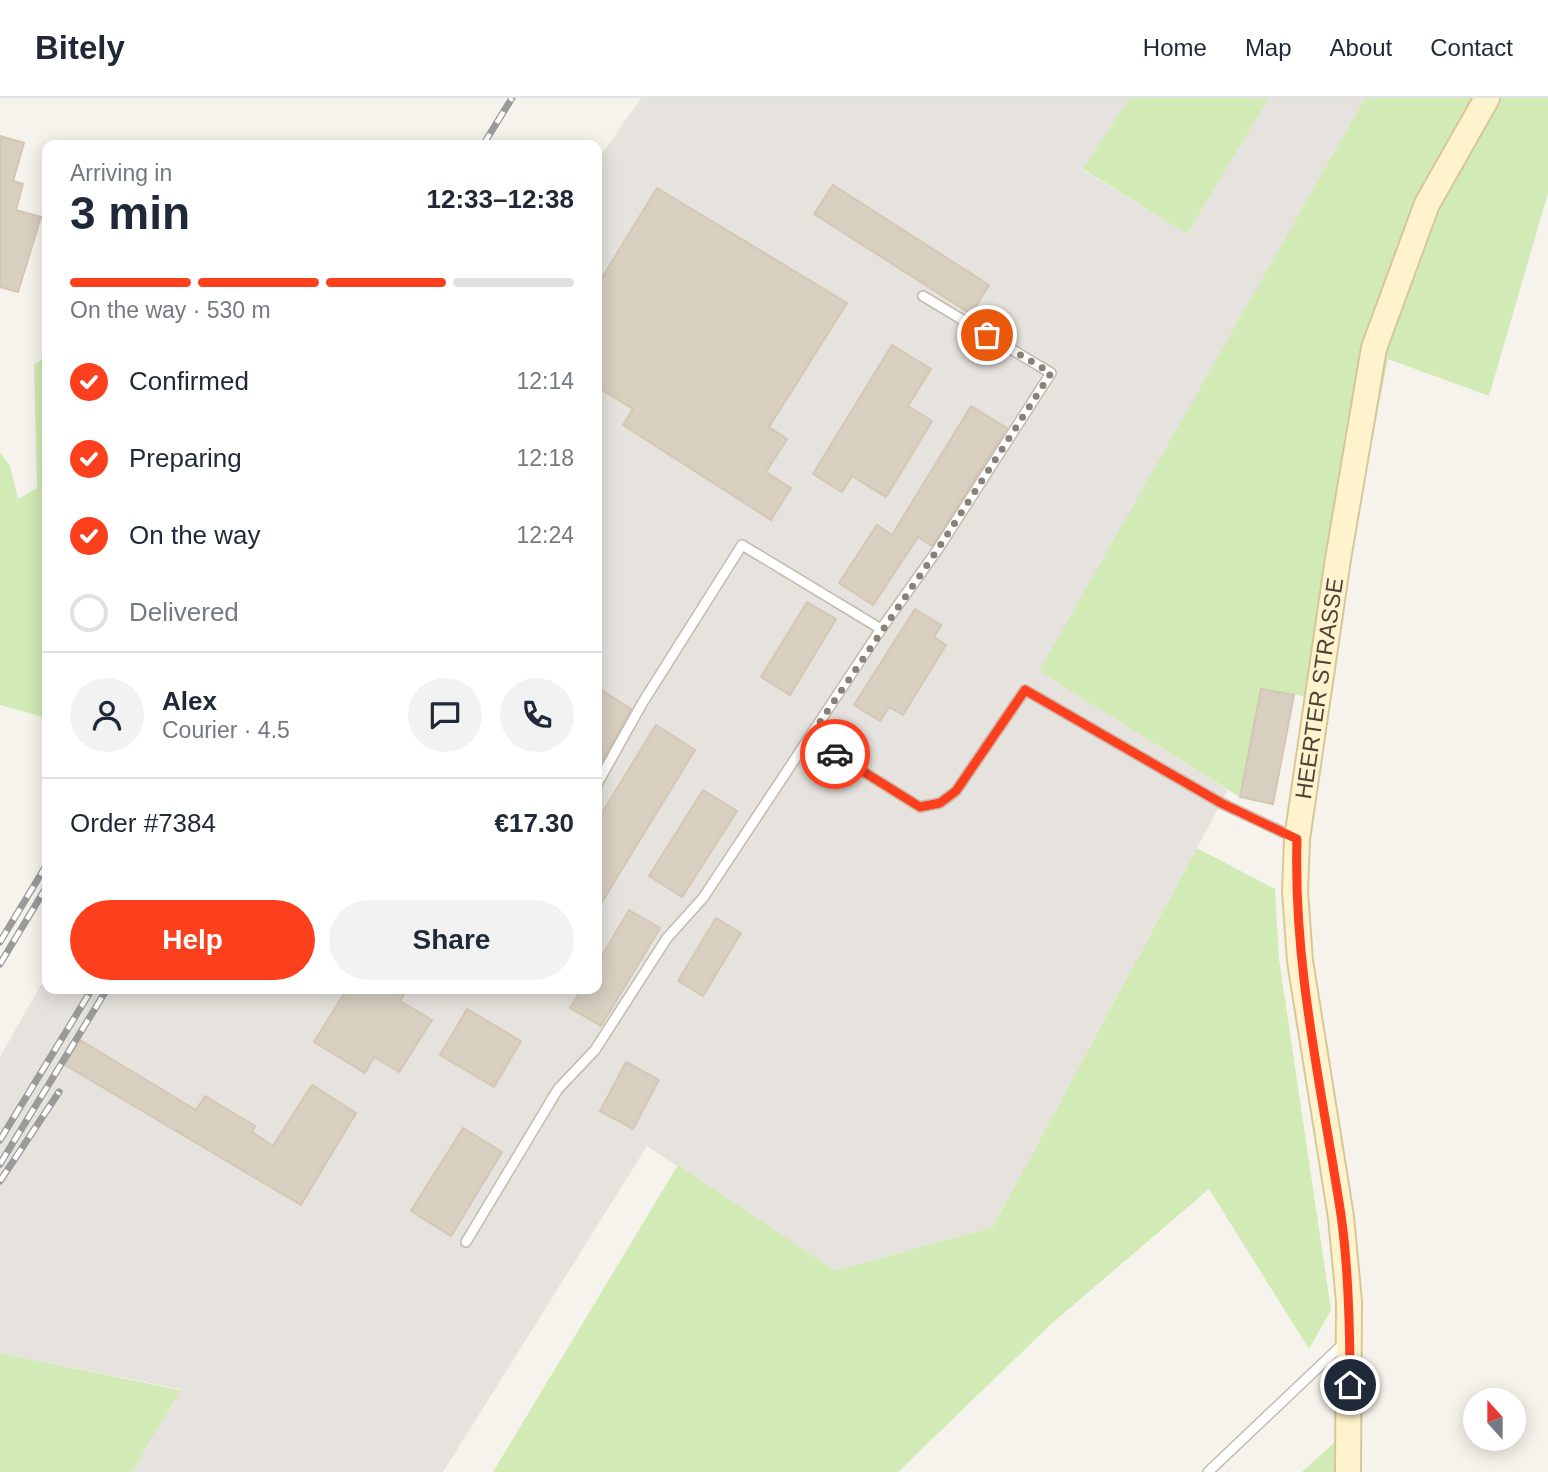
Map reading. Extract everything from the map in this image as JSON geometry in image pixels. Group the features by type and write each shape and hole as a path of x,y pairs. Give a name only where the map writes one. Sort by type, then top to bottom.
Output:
{"main road":[{"name":"HEERTER STRASSE","path":"1348,1472 1350,1338 1341,1217 1300,961 1295,891 1297,839 1338,559 1374,348 1427,204 1487,98"}],"lane":[{"path":"466,1242 558,1089 595,1050 667,938 703,898 881,629 938,549 1051,373 923,296"},
{"path":"602,775 643,702 742,545 881,629"},
{"path":"809,738 920,807 940,803 956,791 1025,690 1221,803 1297,839"},
{"path":"1208,1472 1325,1357 1350,1338"}],"shaded area":[{"path":"641,98 1129,98 1083,170 1187,234 1269,98 1365,98 1040,671 1228,790 993,1227 835,1271 647,1146 443,1472 132,1472 180,1389 0,1353 0,1057 42,983 42,994 602,994 602,154"}],"green space":[{"path":"1129,98 1269,98 1187,234 1083,169"},
{"path":"1365,98 1548,98 1548,193 1489,396 1388,359 1333,641 1326,700 1261,689 1240,797 1039,671"},
{"path":"42,359 42,717 0,705 0,452 10,466 18,499 37,488 34,365"},
{"path":"1197,848 1275,889 1279,959 1331,1310 1309,1349 1209,1189 1050,1325 898,1472 493,1472 678,1165 835,1271 993,1227"},
{"path":"0,1353 180,1390 132,1472 0,1472"},
{"path":"1340,1437 1339,1472 1302,1472"}],"building":[{"path":"0,136 24,143 13,181 23,184 16,210 41,217 18,292 0,287"},
{"path":"833,185 989,285 971,314 814,214"},
{"path":"657,188 847,303 769,427 787,439 766,472 791,488 771,520 623,425 633,409 602,390 602,278"},
{"path":"892,345 931,369 908,406 932,421 886,497 852,476 842,492 813,474"},
{"path":"971,406 1007,428 932,546 918,537 873,605 839,583 877,525 892,535"},
{"path":"807,602 836,619 790,695 761,677"},
{"path":"915,609 941,625 934,637 946,645 903,715 889,707 880,721 854,705"},
{"path":"1261,689 1294,695 1273,804 1240,797"},
{"path":"602,690 631,709 602,761"},
{"path":"656,725 695,750 602,902 602,813"},
{"path":"703,790 737,811 682,897 649,876"},
{"path":"629,910 660,928 601,1026 570,1008 579,994 602,994 602,956"},
{"path":"716,918 741,933 703,996 678,981"},
{"path":"344,994 404,994 400,1001 432,1020 399,1072 374,1057 365,1073 314,1042"},
{"path":"467,1009 521,1041 494,1087 440,1055"},
{"path":"80,1040 196,1110 205,1096 255,1126 252,1132 273,1146 312,1085 356,1113 301,1205 65,1065"},
{"path":"626,1062 659,1080 633,1129 600,1111"},
{"path":"463,1128 502,1152 451,1236 411,1211"}],"railway":[{"path":"486,140 512,98"},
{"path":"0,942 42,872"},
{"path":"0,964 42,894"},
{"path":"0,1140 89,994"},
{"path":"0,1164 104,994"},
{"path":"0,1181 59,1092"}],"way so far":[{"path":"835,754 809,738 938,549 1011,431 1051,373 987,335"}],"route":[{"path":"835,754 920,807 940,803 956,791 1025,690 1221,803 1297,839 1295,891 1300,961 1341,1217 1349,1302 1350,1385"}]}
